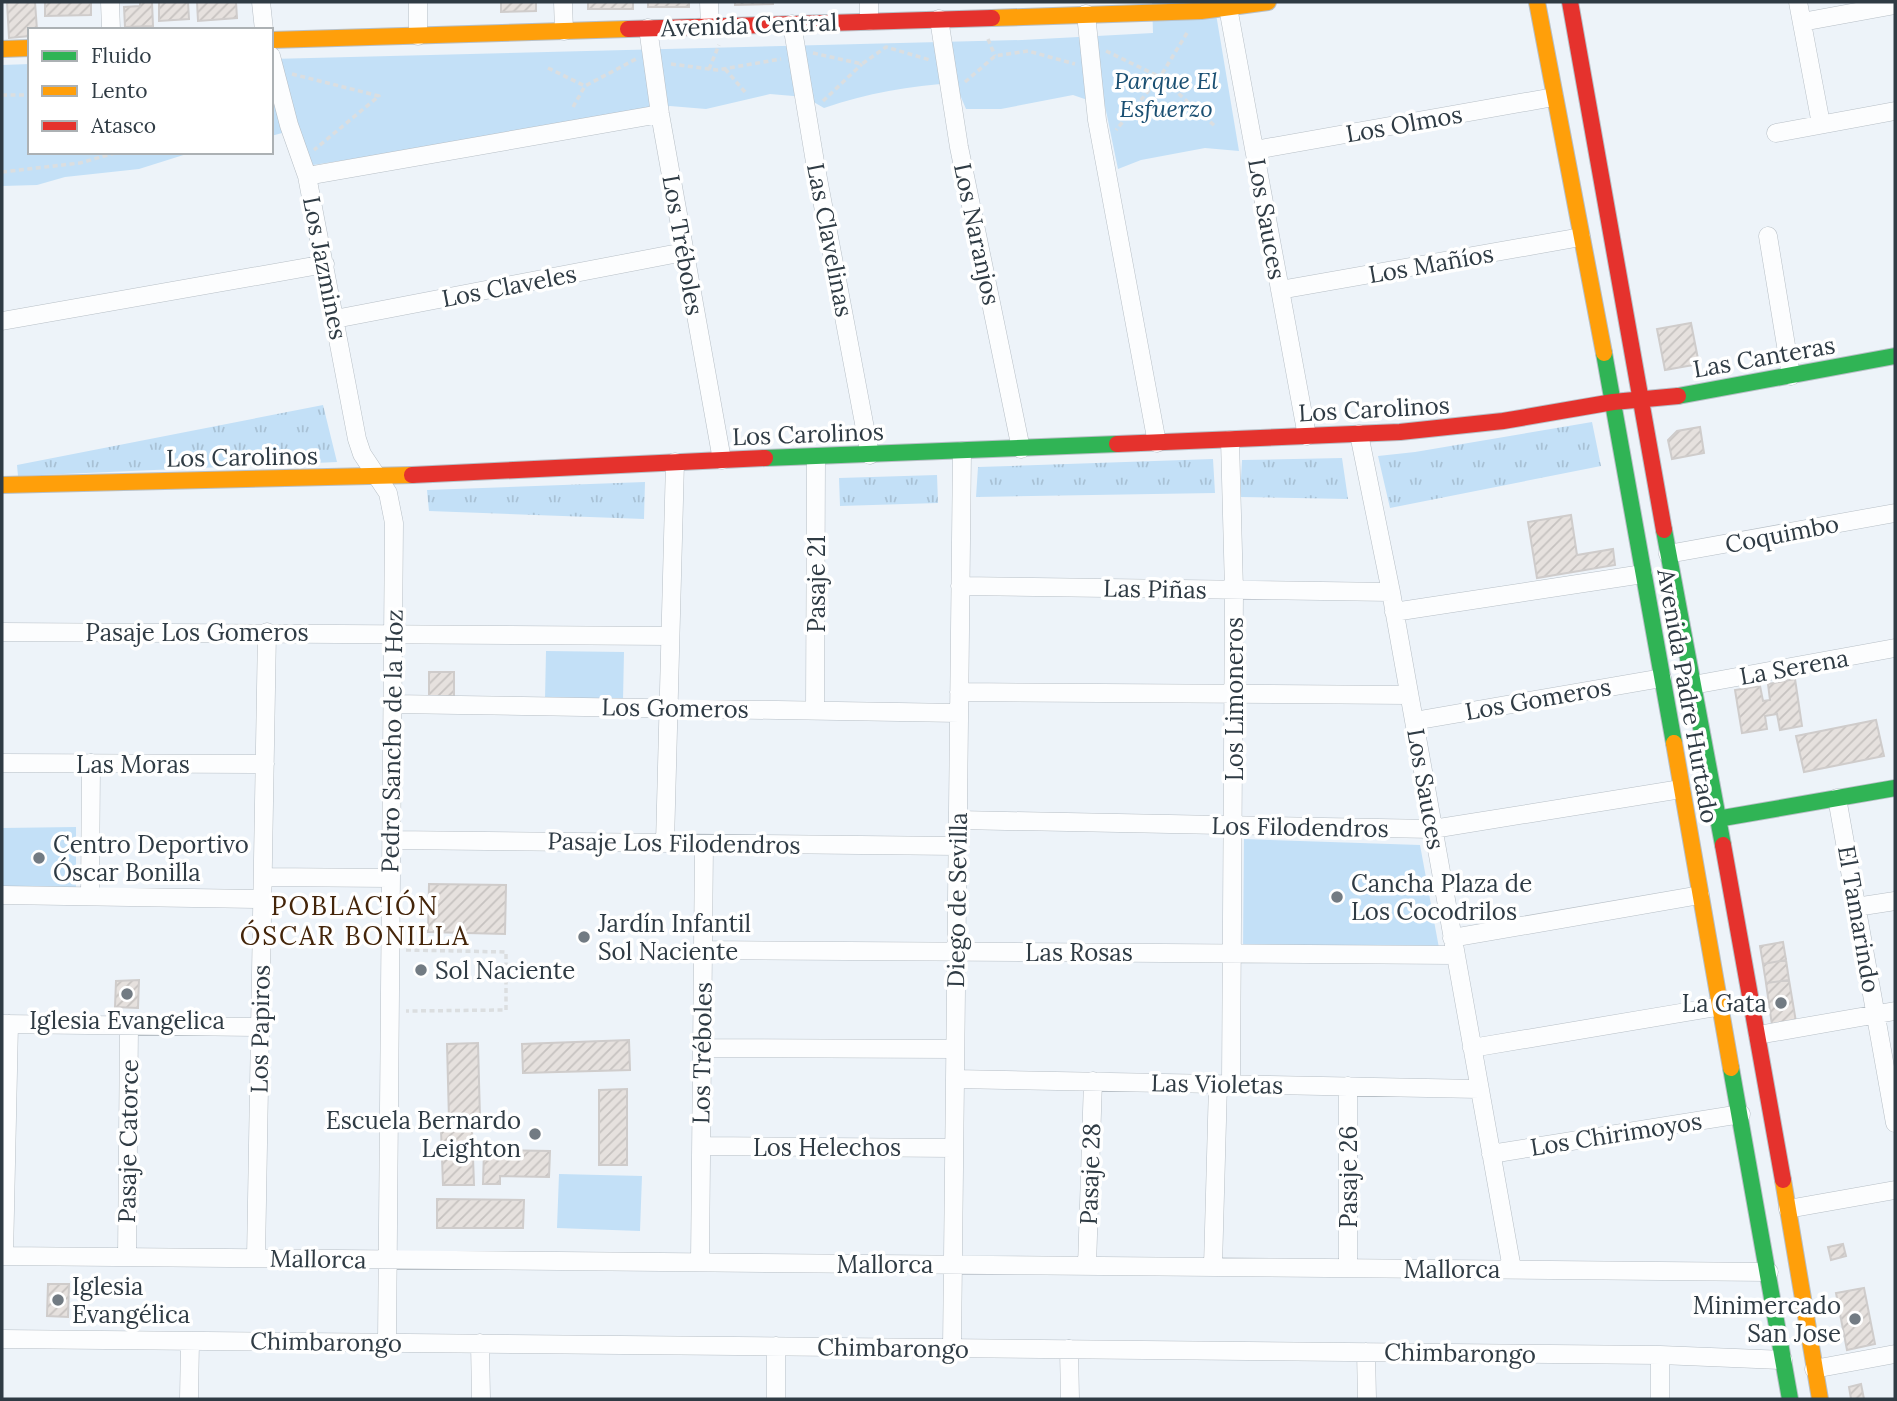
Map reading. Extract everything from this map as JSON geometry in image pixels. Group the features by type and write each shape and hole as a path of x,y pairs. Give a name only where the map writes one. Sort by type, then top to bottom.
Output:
{"main road":[{"name":"Avenida Central","path":"273,40 939,19 1023,9 1086,14 1201,10 1268,2"},
{"name":"Avenida Padre Hurtado","path":"1537,2 1613,402 1790,1399"},
{"name":"Avenida Padre Hurtado","path":"1570,2 1640,402 1758,1035 1820,1399"},
{"path":"2,49 28,48"},
{"name":"Las Canteras","path":"1613,402 1640,402 1895,356"},
{"name":"Los Carolinos","path":"2,484 380,477 1359,434 1462,427 1613,402"},
{"path":"1717,818 1895,788"}],"street":[{"path":"110,2 111,28"},
{"path":"261,2 264,28"},
{"path":"418,2 418,36"},
{"path":"563,2 564,31"},
{"path":"709,2 709,26"},
{"path":"869,2 869,21"},
{"path":"1798,2 1821,124"},
{"path":"1802,22 1895,5"},
{"name":"Los Sauces","path":"1228,6 1307,436"},
{"path":"1086,14 1101,148 1157,443"},
{"name":"Los Naranjos","path":"939,19 950,95 1021,449"},
{"name":"Las Clavelinas","path":"792,24 870,455"},
{"name":"Los Tréboles","path":"648,28 660,114 722,460"},
{"name":"Los Jazmines","path":"273,63 304,168 325,264 357,439 362,454 380,477"},
{"name":"Los Olmos","path":"1255,150 1554,97"},
{"path":"1776,134 1895,111"},
{"path":"304,168 660,114"},
{"path":"1768,236 1791,376"},
{"name":"Los Mañíos","path":"1280,290 1581,237"},
{"name":"Los Claveles","path":"335,319 684,252"},
{"path":"2,321 325,264"},
{"name":"Los Sauces","path":"1359,434 1391,592 1512,1269"},
{"name":"Los Limoneros","path":"1213,1266 1232,953 1234,590 1230,440"},
{"name":"Diego de Sevilla","path":"952,1348 962,451"},
{"name":"Pasaje 21","path":"815,711 816,457"},
{"path":"665,843 675,462"},
{"name":"Pedro Sancho de la Hoz","path":"380,477 388,493 394,523 387,1343"},
{"name":"Coquimbo","path":"1668,554 1895,513"},
{"path":"1394,612 1643,573"},
{"name":"Las Piñas","path":"960,586 1391,592"},
{"name":"Pasaje Los Gomeros","path":"2,632 393,633"},
{"name":"Los Papiros","path":"256,1258 267,632"},
{"path":"393,633 670,636"},
{"name":"La Serena","path":"1693,685 1895,648"},
{"name":"Los Gomeros","path":"1414,721 1662,678"},
{"path":"959,692 1409,695"},
{"name":"Los Gomeros","path":"392,704 959,713"},
{"name":"Las Moras","path":"2,763 265,764"},
{"path":"90,897 91,763"},
{"name":"Los Filodendros","path":"958,820 1433,829 1681,789"},
{"name":"El Tamarindo","path":"1837,798 1895,1123"},
{"name":"Pasaje Los Filodendros","path":"391,840 957,846"},
{"name":"Los Tréboles","path":"700,1262 704,844"},
{"path":"263,877 390,878"},
{"path":"2,895 262,899"},
{"name":"Las Rosas","path":"703,950 1232,953 1454,946 1700,895"},
{"path":"1856,907 1895,901"},
{"path":"1472,1048 1721,1006"},
{"path":"1758,1035 1895,1011"},
{"path":"3,1256 5,1024 260,1027"},
{"name":"Pasaje Catorce","path":"127,1257 129,1025"},
{"path":"702,1048 955,1049"},
{"name":"Las Violetas","path":"955,1079 1479,1089"},
{"name":"Pasaje 28","path":"1087,1266 1093,1082"},
{"name":"Pasaje 26","path":"1348,1086 1348,1268"},
{"name":"Los Chirimoyos","path":"1491,1154 1741,1114"},
{"name":"Los Helechos","path":"701,1146 954,1148"},
{"path":"1788,1209 1895,1189"},
{"name":"Mallorca","path":"3,1256 1769,1272"},
{"name":"Chimbarongo","path":"2,1339 1660,1355 1783,1360"},
{"path":"190,1341 190,1399"},
{"path":"480,1343 481,1399"},
{"path":"776,1346 776,1399"},
{"path":"1069,1349 1070,1399"},
{"path":"1366,1352 1367,1399"},
{"path":"1814,1368 1895,1354"},
{"path":"1660,1355 1660,1399"}],"path":[{"path":"1101,148 1160,77 1201,10"},
{"path":"1088,43 1160,77 1216,127"},
{"path":"807,111 830,97 862,64 887,47 945,64"},
{"path":"950,95 995,56 1028,51 1091,69"},
{"path":"573,107 585,86 651,56 717,70 798,57 862,64"},
{"path":"273,63 379,96 304,168"},
{"path":"548,68 585,86"},
{"path":"726,69 746,92"},
{"path":"2,96 28,95"},
{"path":"2,172 80,163 111,154"},
{"path":"389,1011 506,1010 506,951 390,950"}],"green space":[{"name":"Parque El Esfuerzo","path":"1152,2 1214,2 1239,151 1205,148 1141,160 1118,169 1105,106 1073,95 1001,109 966,109 955,83 889,91 824,108 805,97 770,94 706,109 670,106 549,129 313,165 297,129 273,135 273,59 1022,40 1153,33"},
{"path":"28,64 28,154 187,154 139,169 65,177 37,185 2,186 2,65"},
{"path":"323,405 337,462 18,476 17,465"},
{"path":"1592,422 1601,466 1390,508 1378,456"},
{"path":"1342,458 1348,499 1240,497 1242,460"},
{"path":"1213,459 1215,493 976,497 978,467"},
{"path":"937,475 938,503 840,506 839,478"},
{"path":"645,482 644,519 429,511 427,490"},
{"path":"546,651 624,652 623,700 545,699"},
{"name":"Centro Deportivo Óscar Bonilla","path":"76,827 76,888 2,889 2,828"},
{"path":"1244,839 1420,845 1439,948 1243,952"},
{"path":"559,1174 642,1176 640,1231 557,1228"}],"building":[{"path":"7,2 35,2 37,28 28,28 28,36 9,38"},
{"path":"45,2 91,2 91,15 45,16"},
{"path":"140,2 152,2 153,26 125,27 124,7 140,6"},
{"path":"159,2 188,2 189,19 159,21"},
{"path":"197,2 236,2 237,18 198,21"},
{"path":"501,2 536,2 536,11 501,12"},
{"path":"588,2 633,2 633,9 588,9"},
{"path":"648,2 689,2 689,7 648,7"},
{"path":"735,2 773,2 773,4 735,5"},
{"path":"1691,323 1699,364 1665,370 1657,329"},
{"path":"1700,427 1704,453 1672,459 1668,440 1677,431"},
{"path":"1571,515 1577,555 1613,549 1615,565 1537,578 1528,522"},
{"path":"429,672 454,672 454,696 429,697"},
{"path":"1795,679 1802,726 1780,730 1777,714 1765,716 1767,729 1742,733 1735,690 1760,686 1763,701 1770,700 1768,684"},
{"path":"1876,720 1884,756 1804,772 1796,736"},
{"path":"429,884 506,885 505,934 428,932"},
{"path":"1783,942 1786,960 1763,964 1760,946"},
{"path":"1786,960 1789,980 1766,983 1763,964"},
{"name":"Iglesia Evangelica","path":"139,980 138,1008 115,1007 116,981"},
{"name":"La Gata","path":"1789,980 1796,1022 1772,1025 1766,983"},
{"path":"629,1040 630,1070 523,1073 522,1044"},
{"path":"478,1043 480,1119 449,1120 447,1044"},
{"path":"627,1089 627,1165 599,1165 599,1090"},
{"path":"472,1129 474,1185 443,1185 441,1130"},
{"path":"484,1150 550,1151 549,1177 500,1176 500,1184 483,1184"},
{"path":"437,1199 524,1200 523,1228 437,1228"},
{"path":"1843,1244 1846,1256 1831,1260 1828,1247"},
{"name":"Iglesia Evangélica","path":"48,1284 69,1284 68,1317 47,1316"},
{"name":"Minimercado San Jose","path":"1864,1288 1875,1344 1847,1350 1836,1293"},
{"path":"1861,1384 1864,1399 1851,1399 1849,1387"}],"traffic: fast":[{"path":"1604,353 1674,743"},
{"path":"1678,396 1895,356"},
{"path":"765,458 1117,444"},
{"path":"1664,530 1723,845"},
{"path":"1717,819 1895,788"},
{"path":"1731,1068 1790,1399"}],"traffic: slow":[{"path":"992,18 1201,11 1268,2"},
{"path":"1537,2 1604,353"},
{"path":"273,40 628,29"},
{"path":"2,49 28,48"},
{"path":"2,485 412,475"},
{"path":"1674,743 1731,1068"},
{"path":"1783,1180 1820,1399"}],"traffic: jam":[{"path":"1570,2 1664,530"},
{"path":"628,29 992,18"},
{"path":"1117,444 1400,432 1503,421 1613,402 1678,396"},
{"path":"412,475 765,458"},
{"path":"1723,845 1783,1180"}],"place":[{"name":"Centro Deportivo Óscar Bonilla","path":"39,858"},
{"name":"Cancha Plaza de Los Cocodrilos","path":"1337,897"},
{"name":"Jardín Infantil Sol Naciente","path":"584,937"},
{"name":"Sol Naciente","path":"421,970"},
{"name":"Iglesia Evangelica","path":"127,994"},
{"name":"La Gata","path":"1781,1003"},
{"name":"Escuela Bernardo Leighton","path":"535,1134"},
{"name":"Iglesia Evangélica","path":"58,1300"},
{"name":"Minimercado San Jose","path":"1855,1319"}],"district":[{"name":"POBLACIÓN ÓSCAR BONILLA","path":"355,920"}]}
